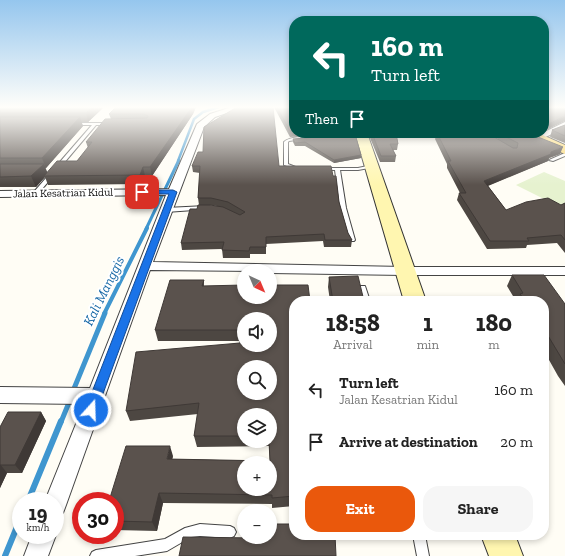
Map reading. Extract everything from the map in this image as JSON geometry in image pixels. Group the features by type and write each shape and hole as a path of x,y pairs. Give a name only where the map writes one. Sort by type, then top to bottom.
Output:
{"main road":[{"path":"362,138 413,296"},
{"path":"538,138 565,150"},
{"path":"500,540 506,556"}],"street":[{"path":"60,492 166,210 199,133"},
{"name":"Jalan Kesatrian Kidul","path":"0,194 173,192"},
{"path":"146,266 404,271 541,277 565,271"},
{"path":"0,395 96,396"},
{"path":"36,556 41,544"}],"lane":[{"path":"35,194 87,133"},
{"path":"300,168 286,165 286,142 288,140 303,138"},
{"path":"495,138 490,140 497,144"},
{"path":"551,160 565,154"},
{"path":"315,169 358,169 372,166"},
{"path":"337,170 352,240"},
{"path":"47,171 55,171"},
{"path":"166,210 211,208"},
{"path":"362,288 364,296"},
{"path":"96,556 167,545 189,532 200,530 230,532"},
{"path":"420,540 423,556"}],"green space":[{"path":"544,172 565,181 565,206 562,208 516,185"}],"building":[{"path":"0,133 65,133 42,158 0,158"},
{"path":"93,133 174,133 150,167 143,167 140,175 44,176 57,161 77,161 92,142 86,142"},
{"path":"204,133 276,133 279,166 331,166 333,176 336,176 339,202 348,233 352,240 325,240 324,234 266,237 266,247 250,247 249,251 222,250 224,242 181,243 190,209 197,209 198,205 223,207 240,215 245,212 228,202 211,198 198,198 200,166 192,166 198,152 203,152"},
{"path":"558,133 565,133 565,136"},
{"path":"356,138 361,155 334,160 305,142 295,143 293,139"},
{"path":"374,138 397,138 398,144 390,144 396,156 381,156"},
{"path":"440,138 496,138 513,148 517,148 518,143 508,138 540,138 563,147 551,152 551,154 484,181 506,210 526,202 548,198 561,205 565,203 565,240 561,235 527,238 529,241 490,241 459,193 466,193 448,161 451,161"},
{"path":"0,164 44,164 31,176 0,177"},
{"path":"512,275 544,275 565,304 565,364 549,337 549,296 521,296 520,294 523,293"},
{"path":"358,276 363,296 332,296 329,277"},
{"path":"170,280 204,280 202,286 237,285 237,304 277,304 277,285 308,285 309,296 289,296 289,496 272,498 272,496 277,496 277,456 270,456 269,448 277,448 277,408 237,408 237,436 194,436 199,403 126,411 136,352 237,343 237,352 277,352 277,312 237,312 237,330 155,330"},
{"path":"8,412 41,412 15,465 0,465 0,427"},
{"path":"126,446 170,446 167,459 237,460 237,494 159,493 152,522 124,521 124,492 112,492"},
{"path":"277,524 289,524 289,540 335,540 336,556 179,556 183,537 237,538 237,544 277,544"}],"waterway":[{"name":"Kali Manggis","path":"178,161 189,133"},
{"name":"Kali Manggis","path":"146,229 179,160"},
{"name":"Kali Manggis","path":"104,314 147,228"},
{"name":"Kali Manggis","path":"73,391 105,313"},
{"name":"Kali Manggis","path":"61,422 70,400"},
{"name":"Kali Manggis","path":"32,492 61,421"},
{"name":"Kali Manggis","path":"5,556 12,539"}],"route":[{"path":"91,410 173,192 142,192"}]}
